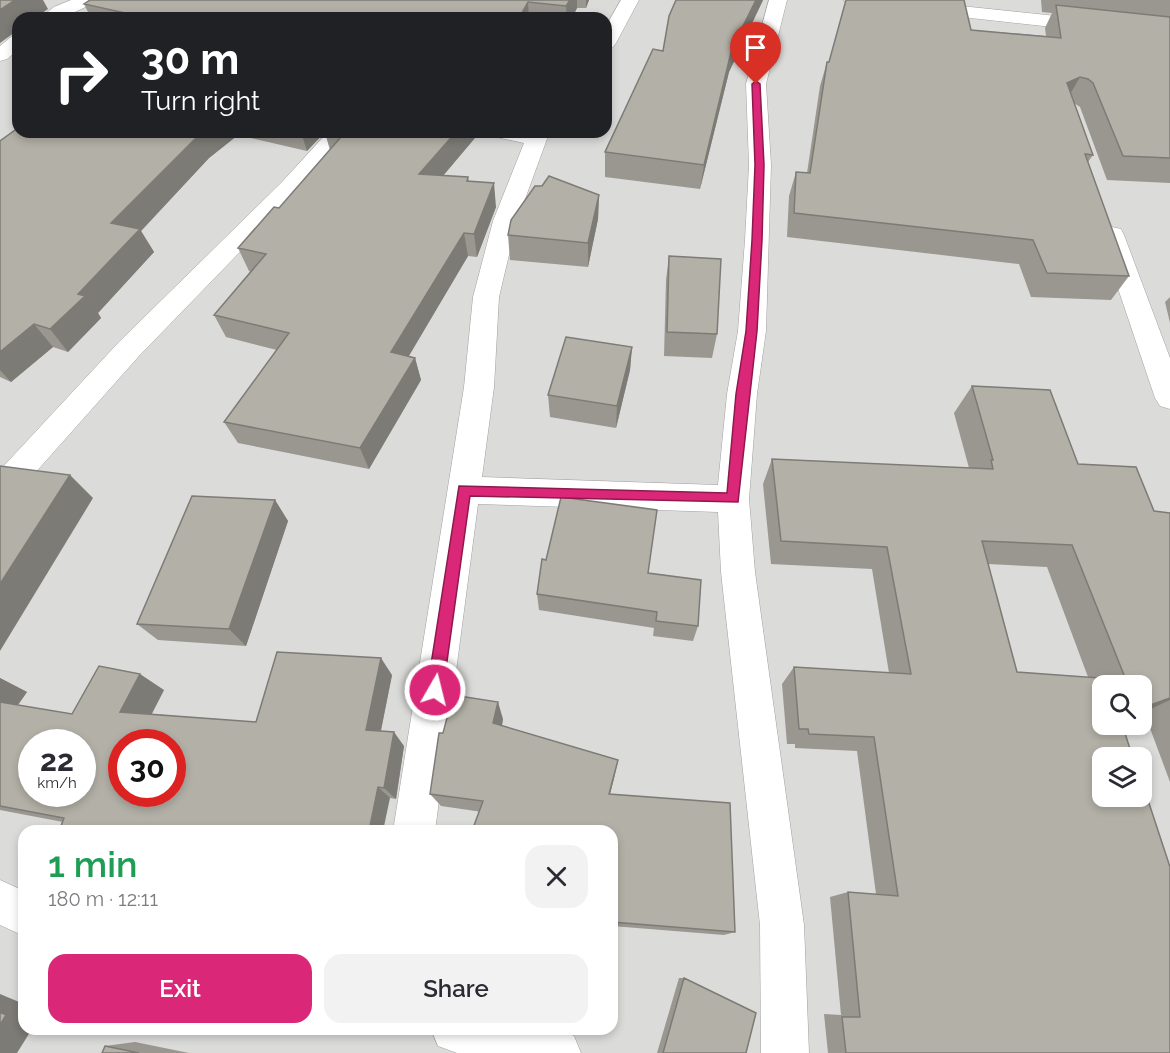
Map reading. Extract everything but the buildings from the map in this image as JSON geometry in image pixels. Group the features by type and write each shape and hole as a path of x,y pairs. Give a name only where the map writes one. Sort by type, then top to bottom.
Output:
{"street":[{"path":"57,12 86,0"},
{"path":"612,32 630,0"},
{"path":"778,0 756,84 760,165 757,240 752,331 742,394 734,499 738,572 782,925 785,1053"},
{"path":"853,0 1170,34"},
{"path":"974,12 989,0"},
{"path":"1017,0 1033,18"},
{"path":"0,55 12,46"},
{"path":"0,491 129,350 289,189 335,138"},
{"path":"415,825 479,387 486,297 505,221 537,138"},
{"path":"1102,208 1164,363 1170,398"},
{"path":"464,490 734,499"},
{"path":"0,903 18,911"},
{"path":"484,1035 547,1048 557,1053"}],"shaded area":[{"path":"0,0 1170,0 1170,1053 0,1053"}],"route":[{"path":"435,690 464,490 734,499 742,394 752,331 757,240 760,165 756,84"}]}
